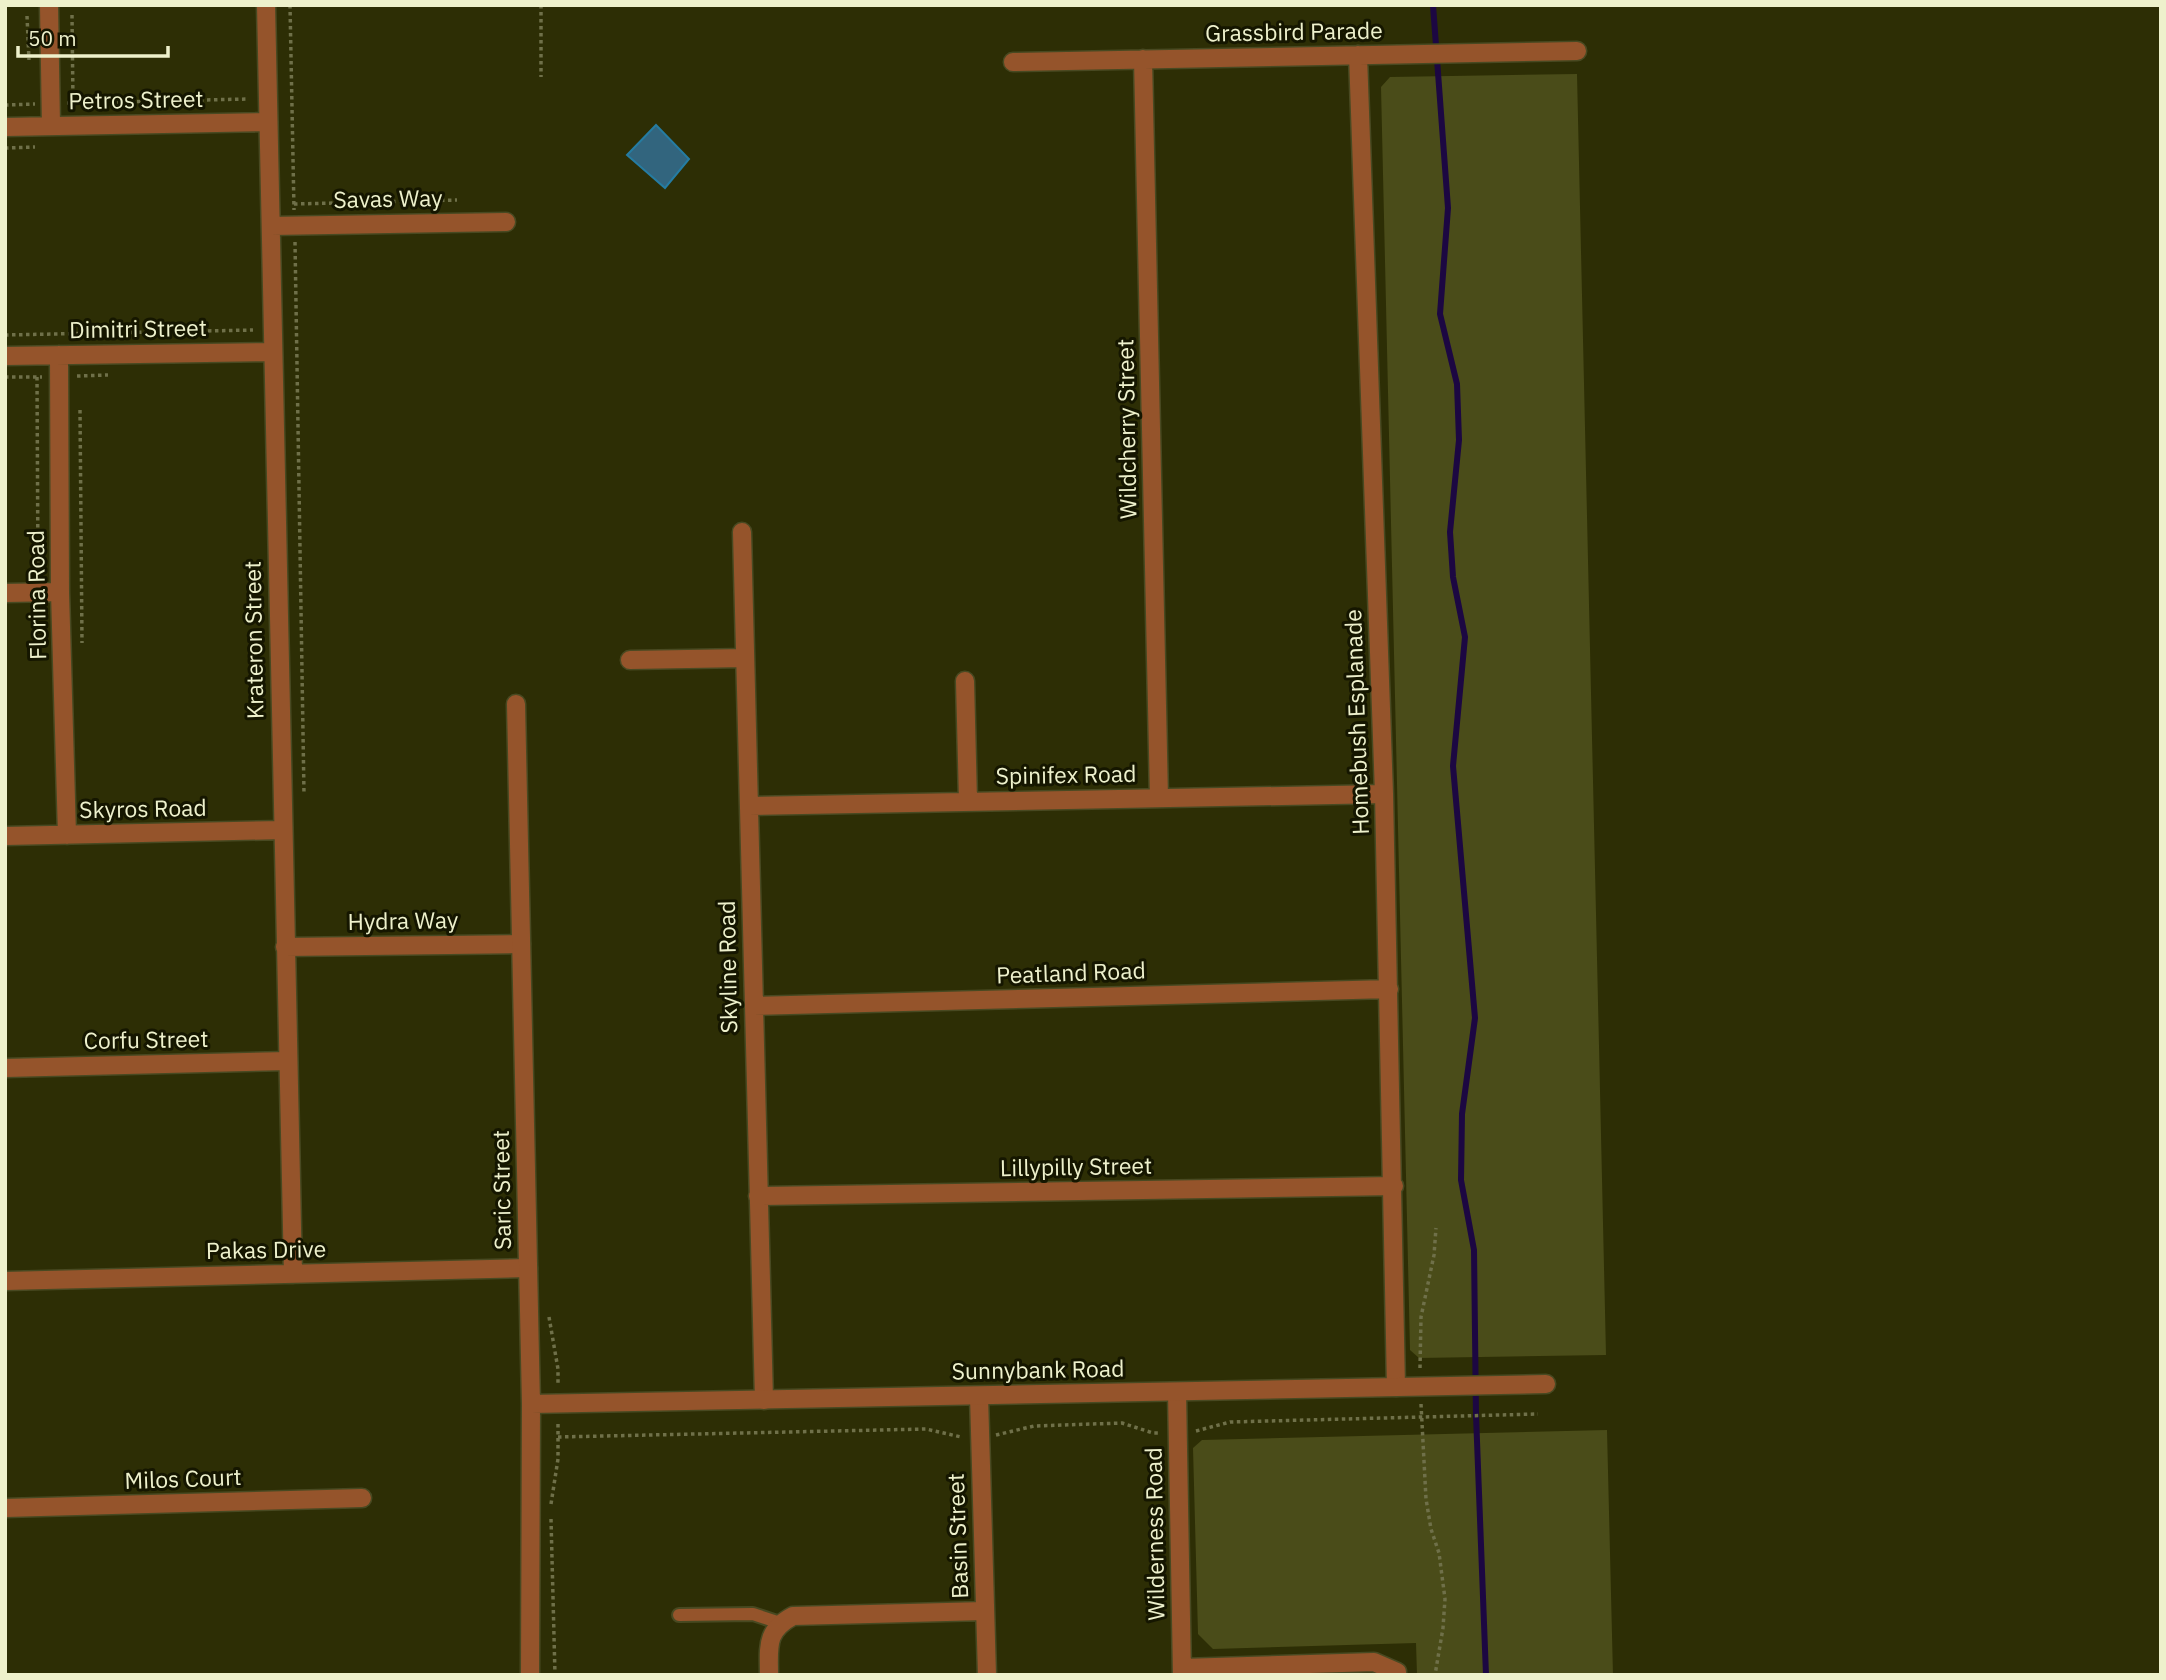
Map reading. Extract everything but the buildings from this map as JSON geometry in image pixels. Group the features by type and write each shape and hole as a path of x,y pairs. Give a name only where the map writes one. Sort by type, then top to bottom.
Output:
{"street":[{"path":"49,5 51,126"},
{"name":"Krateron Street","path":"266,5 293,1274"},
{"name":"Grassbird Parade","path":"1013,62 1577,51"},
{"name":"Homebush Esplanade","path":"1358,55 1384,794 1396,1387"},
{"name":"Wildcherry Street","path":"1143,59 1159,798"},
{"name":"Petros Street","path":"5,127 268,122"},
{"name":"Savas Way","path":"271,226 506,222"},
{"name":"Dimitri Street","path":"5,356 272,352"},
{"name":"Florina Road","path":"59,355 60,592 67,835"},
{"name":"Skyline Road","path":"742,532 764,1400"},
{"path":"5,593 60,592"},
{"path":"630,660 745,658"},
{"path":"965,681 968,801"},
{"name":"Saric Street","path":"516,704 531,1404 530,1675"},
{"name":"Spinifex Road","path":"749,806 1384,794"},
{"name":"Skyros Road","path":"5,836 282,830"},
{"name":"Hydra Way","path":"285,947 521,944"},
{"name":"Peatland Road","path":"754,1006 1389,989"},
{"name":"Corfu Street","path":"5,1068 288,1061"},
{"name":"Lillypilly Street","path":"758,1196 1394,1186"},
{"name":"Pakas Drive","path":"5,1281 528,1268"},
{"name":"Sunnybank Road","path":"531,1404 1546,1384"},
{"name":"Wilderness Road","path":"1177,1392 1182,1672"},
{"name":"Basin Street","path":"979,1396 987,1675"},
{"name":"Milos Court","path":"5,1508 362,1498"},
{"path":"769,1675 769,1641 780,1623 793,1616 985,1611"},
{"path":"1182,1672 1374,1662 1397,1672 1397,1675"}],"lane":[{"path":"680,1615 753,1614 780,1623"}],"path":[{"path":"290,5 304,804"},
{"path":"541,5 541,76"},
{"path":"72,15 74,103"},
{"path":"5,104 248,99"},
{"path":"294,204 457,200"},
{"path":"5,335 253,330"},
{"path":"37,377 38,576"},
{"path":"80,404 82,651"},
{"path":"1435,1675 1445,1599 1439,1553 1431,1529 1426,1499 1419,1387 1421,1317 1434,1255 1436,1228"},
{"path":"558,1437 926,1429 963,1438 980,1438 1034,1426 1122,1423 1153,1433 1178,1434 1230,1422 1538,1414"}],"shaded area":[{"path":"1577,74 1606,1355 1419,1358 1410,1350 1381,87 1390,77"},
{"path":"1607,1430 1613,1675 1417,1675 1416,1643 1213,1649 1198,1634 1193,1448 1202,1440"}],"waterway":[{"path":"1433,5 1448,208 1440,314 1457,384 1459,440 1450,532 1453,577 1465,637 1453,766 1475,1018 1462,1114 1461,1180 1474,1250 1476,1415 1486,1675"}]}
